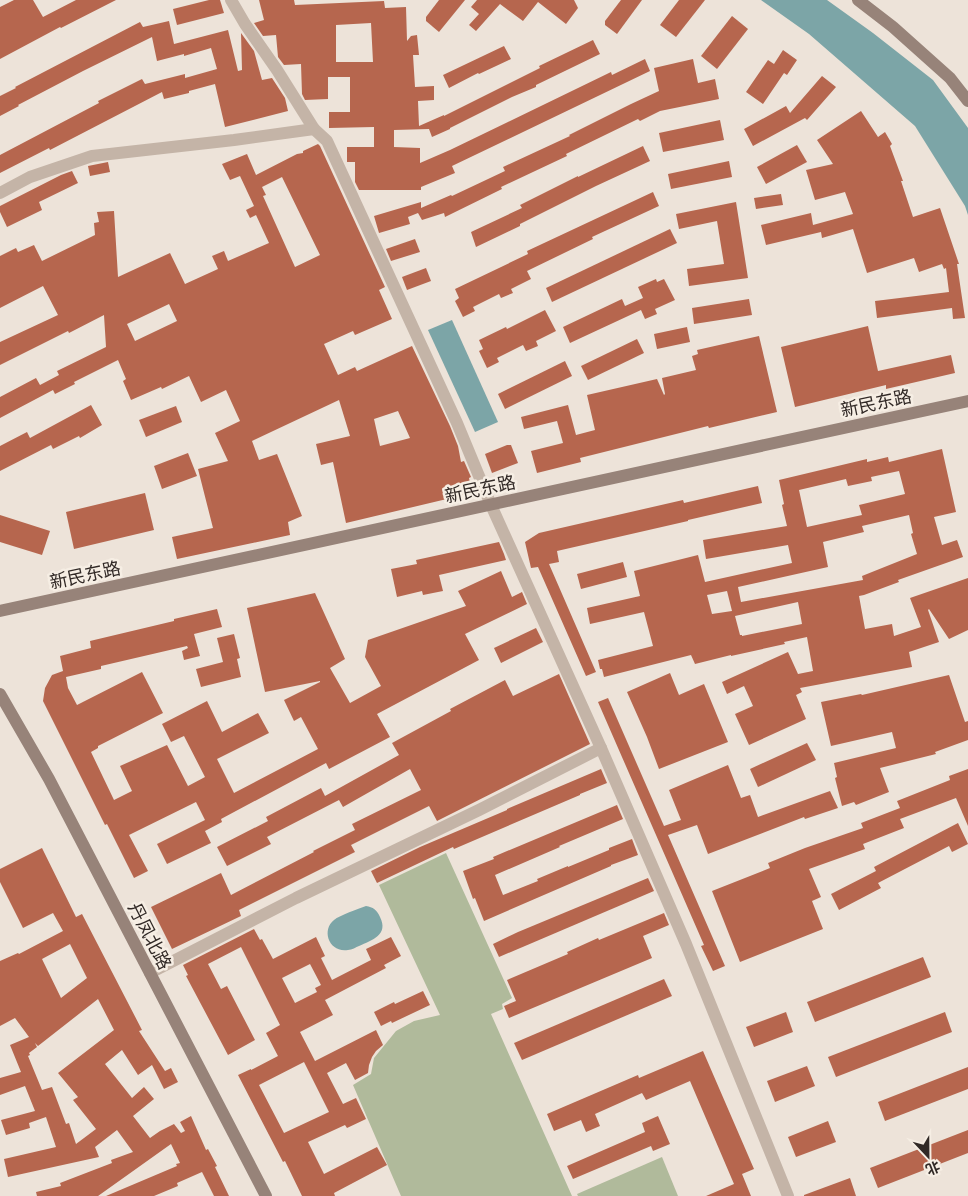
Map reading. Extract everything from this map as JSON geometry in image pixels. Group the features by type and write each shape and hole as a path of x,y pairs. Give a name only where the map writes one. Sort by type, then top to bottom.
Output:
{"street":[{"path":"231,0 314,129 327,141 453,414 491,505 601,748 686,944 788,1196"},
{"path":"858,0 893,27 950,78 968,101"},
{"path":"0,193 30,177 92,156 314,129"},
{"name":"新民东路","path":"0,611 968,401"},
{"name":"丹凤北路","path":"0,694 49,779 266,1196"},
{"path":"150,973 296,898 601,748"}],"green space":[{"path":"446,853 512,998 502,1004 503,1009 491,1014 572,1196 401,1196 353,1085 371,1074 374,1058 396,1031 414,1021 440,1015 379,885"},
{"path":"662,1157 678,1196 578,1196 577,1194"}],"water":[{"path":"761,0 827,0 933,80 968,128 968,215 965,206 915,126 809,34"},
{"path":"452,320 498,422 475,432 428,330"},
{"path":"366,906 374,909 379,915 382,923 381,933 374,939 351,950 336,948 329,940 328,929 330,924 340,916"}],"building":[{"path":"14,0 33,0 43,17 76,0 116,0 0,59 0,7"},
{"path":"209,0 220,0 224,13 177,25 173,9"},
{"path":"259,0 294,0 295,5 384,1 385,8 406,7 407,41 411,36 417,35 419,55 413,55 415,87 434,86 434,100 418,101 419,126 444,116 593,40 600,54 450,129 432,137 429,129 394,130 394,147 420,148 420,163 611,72 612,75 645,59 650,71 452,166 455,173 421,187 421,190 359,190 355,182 355,162 347,162 347,147 374,147 374,127 329,128 329,112 350,112 350,77 328,77 328,99 305,100 302,94 301,64 284,65 278,57 276,35 263,36 254,23 264,20","holes":["371,23 373,62 336,62 336,25"]},
{"path":"439,0 465,0 439,32 426,21 426,17"},
{"path":"477,0 574,0 578,8 566,24 538,2 523,21 500,4 476,31 469,25 479,14 471,7"},
{"path":"621,0 642,0 617,34 605,25 605,21"},
{"path":"679,0 705,0 676,37 660,25"},
{"path":"732,16 748,29 717,69 701,56"},
{"path":"169,21 174,44 228,30 238,71 242,70 241,33 254,51 262,80 272,78 285,98 288,111 225,127 215,84 164,99 162,92 50,150 49,148 0,173 0,155 142,79 145,84 185,74 185,78 217,69 211,48 157,61 152,37 83,71 0,116 0,96 15,87 140,22 143,27"},
{"path":"504,46 511,59 449,88 443,75"},
{"path":"783,50 797,60 787,75 784,73 763,104 746,92 768,60 774,64"},
{"path":"693,59 698,83 715,79 719,99 660,111 640,121 638,119 445,217 444,213 422,220 418,213 408,217 410,224 379,233 374,216 421,202 421,208 452,196 505,171 503,167 659,91 654,68"},
{"path":"822,76 836,87 807,120 805,118 753,146 744,129 786,106 790,113"},
{"path":"861,111 878,137 885,132 892,144 890,146 903,181 901,181 913,217 940,208 959,264 957,264 965,318 953,319 952,308 877,318 875,301 949,292 946,268 944,269 942,264 919,272 914,258 867,273 853,229 822,238 821,232 766,245 761,225 811,213 813,225 853,214 845,192 815,200 806,170 833,164 817,140"},
{"path":"720,120 724,140 663,152 659,133"},
{"path":"318,144 320,146 385,287 379,290 392,319 355,335 353,331 324,344 338,375 355,367 357,371 412,346 450,426 458,446 461,462 464,461 471,477 469,478 472,493 346,523 333,462 321,465 316,444 350,436 339,400 252,441 259,460 277,454 302,516 288,522 290,535 177,559 172,537 213,528 198,469 228,461 215,433 240,421 226,390 201,402 189,376 162,389 161,387 131,400 123,381 126,379 118,360 74,382 75,384 55,394 53,390 0,418 0,397 36,378 40,385 59,375 57,371 106,347 104,315 0,365 0,342 58,315 43,286 0,308 0,256 16,248 18,252 34,245 42,261 95,235 94,223 99,222 97,212 114,211 118,277 170,253 185,284 218,269 212,256 224,251 228,261 269,243 256,215 250,218 246,210 254,206 240,176 230,180 222,164 247,154 256,175 297,154 303,153 303,151","holes":["282,177 320,255 295,267 263,196 266,195 262,187","169,304 177,321 135,341 127,324","398,411 410,438 380,446 374,419"]},
{"path":"797,145 807,162 766,184 757,167"},
{"path":"643,146 650,161 596,186 476,247 471,232 522,208 520,205 578,176"},
{"path":"729,161 732,177 671,189 668,174"},
{"path":"108,162 110,172 90,176 88,166"},
{"path":"72,171 78,183 39,202 42,210 7,227 0,212 0,206"},
{"path":"653,192 659,206 592,237 593,239 527,271 531,279 511,289 513,293 501,298 499,294 473,307 475,311 463,317 455,301 459,298 455,289 528,254 527,251"},
{"path":"781,194 783,205 756,209 754,198"},
{"path":"736,202 748,278 689,286 687,269 724,264 717,221 679,229 676,214"},
{"path":"670,229 677,243 552,302 546,288"},
{"path":"415,239 420,252 391,261 386,249"},
{"path":"426,268 431,281 407,290 402,277"},
{"path":"656,279 657,282 664,279 675,300 655,309 657,314 645,319 641,310 570,343 563,327 622,299 625,306 643,298 638,287"},
{"path":"749,299 752,315 694,324 692,308"},
{"path":"545,310 556,331 536,341 538,346 526,351 523,345 497,358 499,362 487,368 479,351 483,349 479,340 506,327 507,329"},
{"path":"868,326 878,371 951,355 955,373 886,389 886,385 795,407 781,347"},
{"path":"687,327 690,342 657,349 654,334"},
{"path":"759,336 777,412 709,428 708,426 580,458 581,462 537,473 531,451 563,443 557,421 524,429 521,417 568,405 576,435 595,430 587,395 657,379 664,395 662,378 696,370 692,356 698,354 697,350"},
{"path":"637,339 644,353 588,380 581,366"},
{"path":"565,361 572,376 505,409 498,394"},
{"path":"91,405 102,425 80,438 79,436 53,449 51,445 0,471 0,446 27,432 30,438"},
{"path":"176,406 182,422 146,437 139,420"},
{"path":"511,445 518,463 492,473 485,454"},
{"path":"942,449 956,512 934,517 942,545 957,540 963,557 859,596 865,629 892,624 894,636 921,627 910,598 968,578 968,630 949,639 929,609 939,642 909,652 912,667 800,688 802,692 796,695 806,719 749,745 735,714 753,706 744,686 727,694 722,682 788,652 798,674 813,671 807,637 784,642 785,644 695,664 691,655 604,677 598,660 653,646 644,612 590,624 587,608 640,596 634,571 698,555 705,582 792,563 788,545 706,559 703,540 787,526 779,480 867,459 867,462 888,457 889,462","holes":["899,471 905,494 859,505 862,515 807,527 799,490 846,479 848,486 872,481 871,477","909,515 913,533 911,534 917,554 862,576 863,580 741,602 738,587 828,567 823,542 864,532 862,526","727,591 732,611 712,614 707,595","798,602 802,624 742,636 740,635 735,616"]},
{"path":"188,453 197,476 162,489 154,466"},
{"path":"758,486 762,503 557,551 559,562 549,564 596,672 586,676 538,567 531,568 525,542 539,533 683,500 684,503"},
{"path":"145,493 154,530 74,549 66,512"},
{"path":"0,515 50,531 42,555 0,542"},
{"path":"499,542 506,560 439,575 443,591 423,595 422,591 397,597 391,569 417,564 416,560"},
{"path":"623,562 627,577 581,589 577,574"},
{"path":"501,571 512,597 522,592 527,604 465,634 479,660 377,714 390,737 329,769 326,763 221,819 222,822 205,831 211,843 167,864 157,844 205,820 196,802 129,835 148,871 134,878 107,824 105,825 43,701 45,688 52,675 63,671 60,656 91,648 90,641 217,609 222,627 194,634 200,656 184,660 182,651 188,648 187,646 101,666 101,669 66,677 68,688 77,705 142,672 163,713 98,746 98,748 91,752 114,800 132,791 120,766 167,745 188,786 205,777 184,736 171,742 162,724 207,701 222,732 258,713 269,733 217,759 234,793 318,749 301,717 294,721 284,700 320,681 265,692 247,608 315,593 345,659 330,668 350,703 381,686 365,657 368,640 466,606 458,591"},
{"path":"536,628 543,642 501,663 494,648"},
{"path":"234,634 240,658 237,659 241,677 201,687 196,669 223,662 217,638"},
{"path":"670,673 679,695 704,684 728,742 659,769 627,692"},
{"path":"559,674 590,744 437,821 429,806 351,845 355,852 239,910 241,916 172,949 151,907 221,873 231,895 355,830 352,824 421,790 410,769 343,807 339,800 267,837 271,844 227,866 217,847 268,821 266,817 321,788 325,796 399,755 392,743 505,680 513,696"},
{"path":"949,675 965,722 968,721 968,740 935,752 936,754 880,768 889,792 856,805 854,802 842,806 835,778 837,777 834,763 896,748 892,732 831,746 821,702 862,695"},
{"path":"608,698 664,826 681,820 669,790 728,765 741,798 750,795 758,817 830,791 838,808 805,819 804,817 708,854 697,825 668,835 725,966 713,971 701,946 704,945 598,702"},
{"path":"807,743 816,760 758,787 750,769"},
{"path":"601,769 607,783 580,795 454,849 453,847 377,883 371,871 420,847"},
{"path":"968,769 968,826 956,798 900,819 904,828 863,844 865,849 809,869 821,897 812,901 823,929 740,962 712,891 770,868 768,863 863,828 861,823 900,808 897,801 950,780 949,776"},
{"path":"617,805 623,819 495,875 503,895 632,839 638,855 484,921 475,898 473,899 463,871"},
{"path":"958,823 968,844 952,852 949,846 878,883 881,888 839,910 831,894 876,871 874,867"},
{"path":"42,848 76,917 82,914 142,1030 139,1031 165,1071 171,1068 178,1082 164,1089 152,1065 138,1075 122,1050 105,1064 132,1098 144,1087 154,1099 133,1116 150,1138 174,1124 181,1133 185,1131 180,1122 191,1116 206,1150 208,1149 217,1166 215,1167 229,1196 214,1196 202,1172 177,1183 178,1186 154,1196 106,1196 177,1166 176,1164 180,1163 171,1144 98,1196 37,1196 36,1192 61,1186 60,1183 112,1163 111,1160 133,1152 117,1130 95,1147 99,1157 8,1177 4,1159 56,1147 46,1117 29,1123 30,1128 6,1135 1,1120 35,1111 25,1086 0,1095 0,1078 21,1072 10,1045 29,1037 15,1018 0,1026 0,961 19,954 63,931 53,913 23,928 0,882 0,869","holes":["70,944 87,978 61,998 42,959","98,999 114,1030 58,1073 78,1097 73,1100 96,1129 76,1144 69,1123 66,1124 52,1087 42,1090 28,1056 37,1047 35,1043 38,1046"]},
{"path":"648,878 654,891 499,957 493,944"},
{"path":"664,913 669,925 643,936 652,958 509,1018 504,1006 516,1001 507,980 568,954 567,952 598,938 599,940"},
{"path":"254,929 273,959 316,937 325,956 321,958 332,980 371,960 366,949 391,937 401,956 384,965 386,968 325,1000 333,1015 300,1032 315,1061 376,1030 383,1045 372,1057 368,1073 355,1080 346,1063 327,1073 343,1104 356,1098 366,1119 347,1128 345,1125 308,1142 324,1174 377,1147 387,1165 334,1193 335,1196 302,1196 238,1075 278,1056 266,1033 280,1025 241,947 208,964 221,989 227,986 255,1040 228,1055 186,976 188,975 183,965","holes":["310,964 321,985 315,988 317,992 295,1003 282,978","304,1062 329,1112 284,1133 259,1085"]},
{"path":"923,957 931,977 815,1022 807,1002"},
{"path":"664,979 672,996 522,1060 514,1043"},
{"path":"423,991 430,1005 392,1023 391,1021 381,1026 374,1012"},
{"path":"786,1012 793,1032 754,1047 746,1027"},
{"path":"945,1012 952,1032 836,1077 828,1057"},
{"path":"703,1051 754,1169 742,1174 751,1196 706,1196 734,1184 690,1081 646,1100 642,1093 595,1114 600,1126 586,1132 581,1120 554,1131 547,1114 638,1075 639,1078"},
{"path":"807,1066 815,1086 775,1102 767,1081"},
{"path":"968,1067 968,1089 885,1121 878,1102"},
{"path":"658,1116 670,1144 653,1151 651,1146 573,1179 567,1166 645,1132 642,1123"},
{"path":"828,1121 836,1142 796,1157 788,1137"},
{"path":"968,1130 968,1153 878,1188 870,1168"},
{"path":"850,1178 856,1196 804,1196 804,1195"}]}
